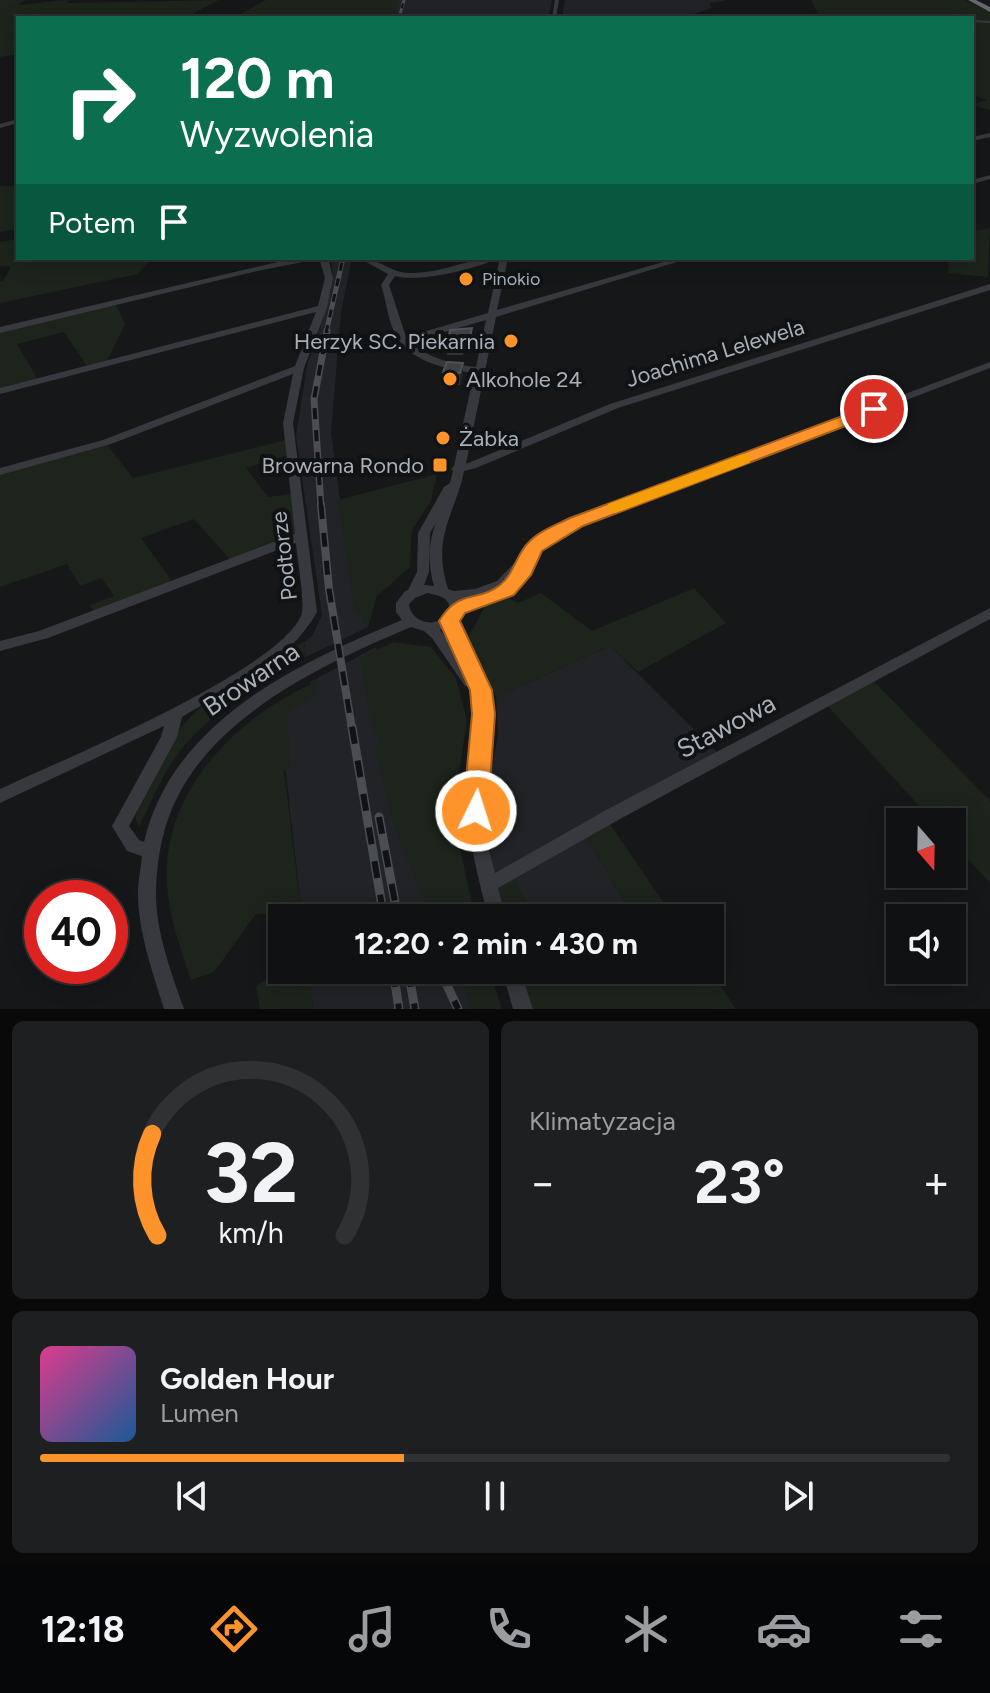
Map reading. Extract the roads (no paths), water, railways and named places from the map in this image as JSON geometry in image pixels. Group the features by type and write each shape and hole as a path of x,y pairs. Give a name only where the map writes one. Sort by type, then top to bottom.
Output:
{"highway":[{"path":"971,0 990,10"}],"street":[{"path":"0,330 257,268 311,260"},
{"name":"Podtorze","path":"0,796 175,714 289,643 300,633 310,612 311,601 288,423 299,368 322,308 330,272 325,260"},
{"path":"367,260 392,274 417,275 485,260"},
{"path":"493,904 476,831 475,792 484,728 481,690 436,571 436,543 454,492 504,260"},
{"path":"403,341 679,260"},
{"path":"392,274 385,285 403,341 417,351 458,369 479,370"},
{"name":"Joachima Lelewela","path":"456,473 629,401 990,287"},
{"path":"0,391 322,308"},
{"path":"428,627 450,604 507,590 524,570 534,548 545,538 577,522 990,365"},
{"path":"0,472 35,458 105,442 299,368"},
{"path":"414,593 423,572 424,533 456,473"},
{"path":"0,646 43,635 302,536"},
{"path":"450,604 427,589 414,593 404,601 406,617 437,635 458,663 482,706"},
{"name":"Stawowa","path":"487,882 498,880 774,727 990,613"},
{"name":"Browarna","path":"174,1009 148,907 150,851 157,823 177,781 206,742 235,714 406,617"},
{"path":"150,851 133,846 120,826 169,737 175,714"},
{"path":"515,984 523,1009"}],"railway":[{"path":"400,16 404,0"},
{"path":"326,333 343,260"},
{"path":"321,507 314,399 327,331"},
{"path":"321,505 329,589 352,729"},
{"path":"352,727 382,904"},
{"path":"379,817 395,904"},
{"path":"395,984 399,1009"},
{"path":"411,984 415,1009"},
{"path":"446,984 458,1009"}],"place":[{"name":"Pinokio","path":"466,279"},
{"name":"Herzyk SC. Piekarnia","path":"511,341"},
{"name":"Alkohole 24","path":"450,379"},
{"name":"Żabka","path":"443,438"},
{"name":"Browarna Rondo","path":"440,465"}]}
